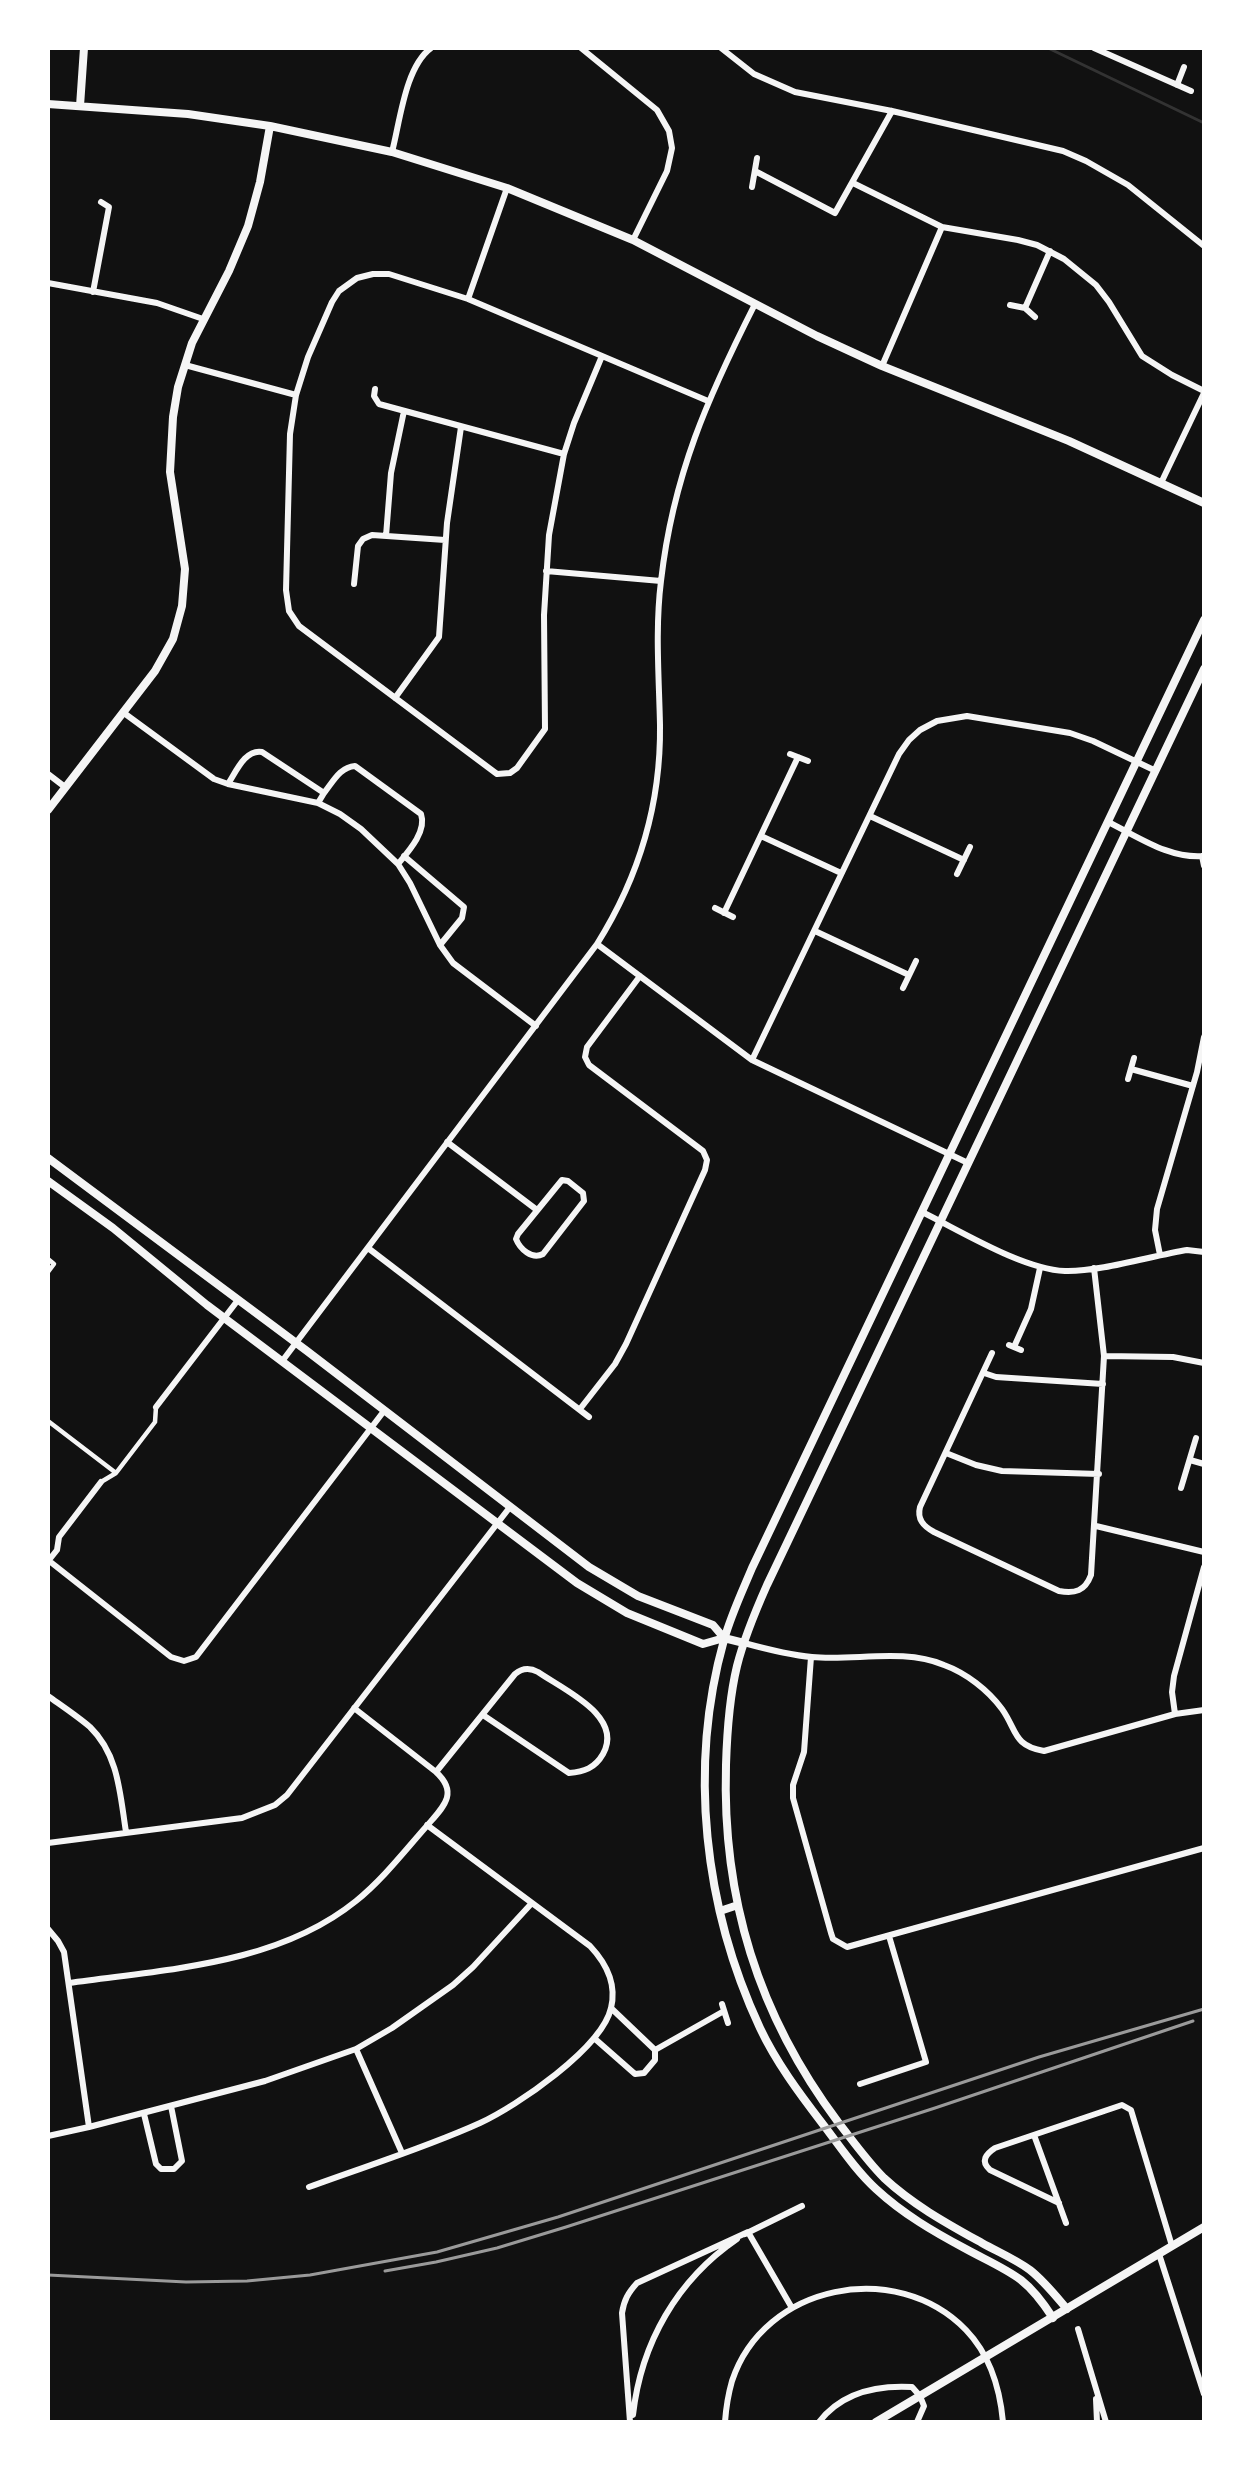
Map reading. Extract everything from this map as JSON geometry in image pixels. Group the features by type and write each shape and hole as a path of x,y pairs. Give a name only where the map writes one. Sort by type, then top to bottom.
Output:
{"street":[{"path":"80,106 84,48"},
{"path":"392,152 411,76 419,60 431,48"},
{"path":"582,48 657,110 669,131 672,148 667,171 633,240"},
{"path":"721,48 742,66 780,87 795,92 1039,144 1086,161 1128,185 1204,246"},
{"path":"1094,48 1191,91"},
{"path":"1177,85 1184,67"},
{"path":"48,104 213,116 270,126 392,152 507,188 633,240 755,304 882,366 1069,441 1204,503"},
{"path":"755,171 832,213 837,211 892,111"},
{"path":"48,810 124,712 166,654 173,639 182,606 185,568 170,472 173,417 184,365 203,319 229,271 248,226 260,182 270,126"},
{"path":"752,187 757,158"},
{"path":"853,183 942,227 1017,240 1050,251 1071,264 1096,285 1142,356 1204,392 1161,483"},
{"path":"468,298 507,188"},
{"path":"93,292 109,207 101,202"},
{"path":"882,366 942,227"},
{"path":"1025,308 1050,251"},
{"path":"602,356 574,423 564,454 549,535 544,615 545,729 517,768 503,775 491,771 299,626 289,611 286,590 290,441 296,395 308,357 332,302 339,291 357,278 373,274 389,274 468,298 708,401"},
{"path":"48,283 157,303 203,319"},
{"path":"283,1360 597,944 612,920 635,873 654,803 659,748 657,667 661,581 671,518 679,486 708,401 755,304"},
{"path":"1010,305 1025,308 1035,317"},
{"path":"184,365 296,395"},
{"path":"375,389 374,396 379,404 564,454"},
{"path":"386,536 391,473 404,411"},
{"path":"395,698 439,637 445,540 461,427"},
{"path":"354,584 358,546 363,538 386,536 445,540"},
{"path":"546,571 661,581"},
{"path":"1053,2318 1039,2297 1021,2280 903,2212 874,2188 809,2107 778,2061 760,2029 734,1963 720,1911 707,1838 705,1754 710,1704 724,1638 752,1568 1204,620"},
{"path":"1067,2309 1050,2288 1031,2271 912,2201 885,2178 866,2158 799,2066 776,2022 761,1985 738,1905 729,1845 725,1793 727,1735 737,1667 767,1584 1204,669"},
{"path":"124,712 203,772 228,784 318,803 340,814 361,829 398,864 410,883 440,945 453,963 536,1026"},
{"path":"752,1060 899,754 920,730 937,721 967,716 1070,733 1093,741 1156,771"},
{"path":"228,784 249,754 255,751 262,752 324,793"},
{"path":"790,754 808,761"},
{"path":"724,913 798,757"},
{"path":"318,803 342,771 348,766 355,766 421,814 422,830 398,864"},
{"path":"48,774 65,787"},
{"path":"870,816 964,860"},
{"path":"1108,822 1171,853 1188,857 1203,856 1204,866"},
{"path":"761,836 842,873"},
{"path":"957,874 970,847"},
{"path":"404,856 464,907 462,918 440,945"},
{"path":"715,908 733,917"},
{"path":"815,931 909,975"},
{"path":"597,944 752,1060 968,1163"},
{"path":"903,988 916,961"},
{"path":"580,1409 615,1364 626,1344 705,1170 707,1160 703,1151 589,1065 585,1057 586,1047 640,976"},
{"path":"1160,1255 1155,1230 1157,1209 1204,1037"},
{"path":"1128,1079 1134,1058"},
{"path":"1131,1069 1192,1086"},
{"path":"447,1142 537,1210"},
{"path":"48,1158 589,1567 617,1585 667,1609 713,1625 724,1638"},
{"path":"562,1179 568,1181 585,1197 543,1254 537,1257 532,1256 518,1245 516,1239 537,1210 562,1179"},
{"path":"48,1181 113,1228 224,1317 577,1583 627,1613 704,1644 724,1638 811,1657 906,1657 927,1659 945,1665 962,1673 984,1689 1002,1709 1018,1740 1031,1749 1044,1751 1175,1714 1204,1710"},
{"path":"922,1212 1040,1268 1076,1271 1187,1250 1204,1252"},
{"path":"368,1248 590,1417"},
{"path":"48,1260 53,1265 48,1272"},
{"path":"1021,1350 1012,1346 1031,1309 1040,1268"},
{"path":"992,1353 919,1512 924,1526 1059,1592 1078,1592 1088,1584 1091,1575 1099,1474 1104,1356 1094,1268"},
{"path":"238,1300 156,1407 155,1422 116,1473 101,1482 59,1537 57,1550 48,1560 171,1657 184,1661 196,1657 384,1411"},
{"path":"1104,1356 1173,1357 1204,1363"},
{"path":"984,1373 996,1377 1103,1384"},
{"path":"48,1421 116,1473"},
{"path":"1181,1488 1196,1438"},
{"path":"946,1453 976,1465 1002,1471 1099,1474"},
{"path":"1190,1460 1204,1464"},
{"path":"48,1843 242,1818 275,1805 287,1795 510,1507"},
{"path":"1096,1526 1204,1552"},
{"path":"1175,1714 1172,1692 1174,1676 1204,1567"},
{"path":"811,1657 804,1752 793,1785 794,1798 833,1939 847,1947 1204,1848"},
{"path":"436,1772 520,1669 532,1669 599,1714 607,1727 609,1738 607,1747 590,1768 584,1772 569,1773 483,1715"},
{"path":"48,1696 90,1728 108,1749 116,1768 126,1832"},
{"path":"69,1983 188,1966 273,1948 330,1920 355,1902 388,1870 448,1797 446,1781 354,1708"},
{"path":"309,2187 482,2122 519,2101 555,2074 594,2038 604,2026 611,2008 611,1983 608,1969 590,1946 427,1825"},
{"path":"48,2136 144,2114 265,2082 356,2049 392,2028 453,1985 473,1967 531,1904"},
{"path":"720,1911 738,1905"},
{"path":"48,1929 64,1952 90,2127"},
{"path":"860,2084 926,2062 890,1936"},
{"path":"594,2038 635,2074 644,2073 656,2060 655,2050 611,2008"},
{"path":"655,2050 723,2008 728,2023"},
{"path":"356,2049 402,2153"},
{"path":"1059,2203 986,2166 984,2160 987,2153 995,2148 1122,2105 1131,2110 1172,2246"},
{"path":"144,2114 156,2164 161,2169 174,2169 182,2161 171,2106"},
{"path":"1034,2135 1066,2223"},
{"path":"631,2422 622,2313 623,2303 628,2293 637,2283 802,2206"},
{"path":"876,2422 1204,2227"},
{"path":"748,2232 792,2308"},
{"path":"631,2422 640,2373 663,2318 693,2277 722,2249 748,2232"},
{"path":"1159,2254 1204,2394"},
{"path":"725,2422 733,2380 742,2361 766,2329 792,2308 829,2293 869,2288 891,2290 934,2306 966,2330 986,2357 1000,2397 1003,2422"},
{"path":"1078,2329 1106,2422"},
{"path":"819,2422 837,2404 860,2391 887,2385 912,2386 924,2406 917,2422"},
{"path":"1096,2393 1096,2422"}],"waterway":[{"path":"1048,48 1204,123"}],"railway":[{"path":"48,2275 186,2282 247,2281 310,2275 437,2252 558,2217 1039,2057 1204,2009"},
{"path":"385,2271 497,2248 566,2227 935,2108 1193,2021"}]}
